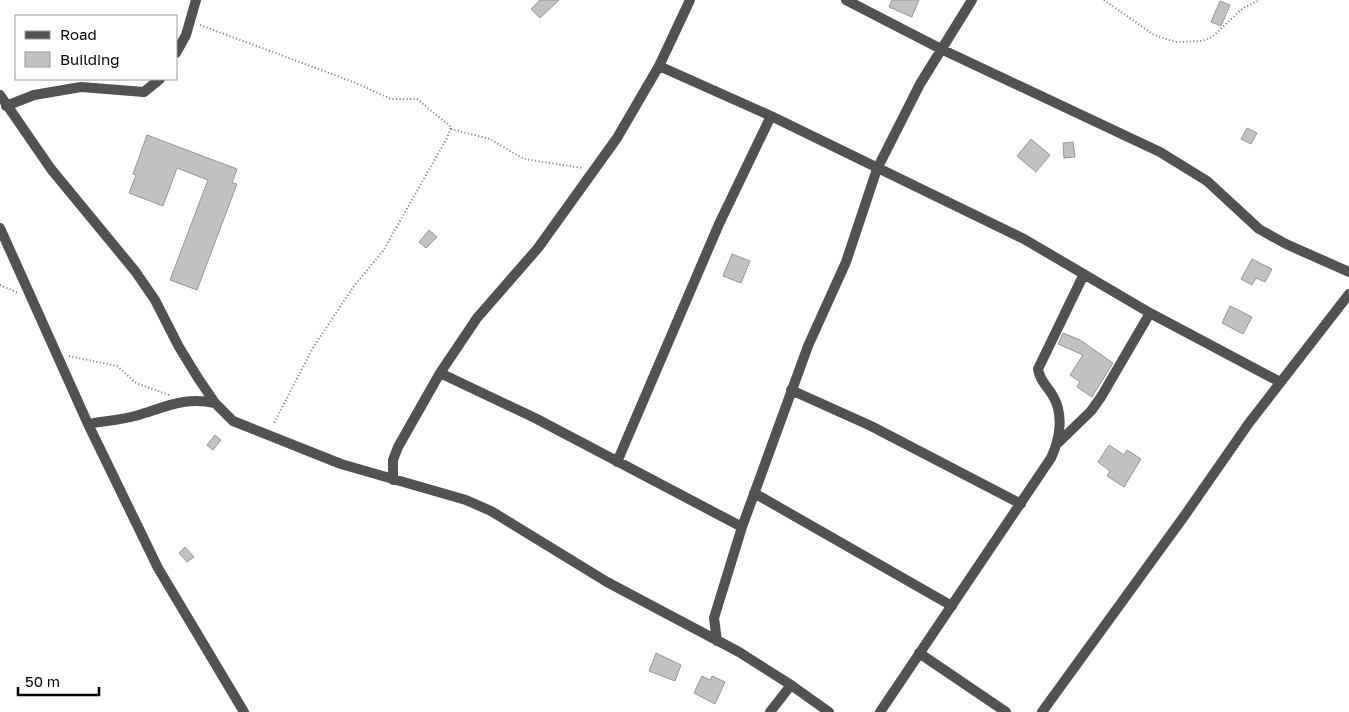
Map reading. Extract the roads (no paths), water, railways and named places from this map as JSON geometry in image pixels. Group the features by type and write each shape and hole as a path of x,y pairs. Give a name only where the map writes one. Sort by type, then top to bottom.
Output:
{"street":[{"path":"178,49 186,35 196,0"},
{"path":"393,480 393,460 398,447 440,374 477,318 538,248 617,138 659,66 690,0"},
{"path":"846,0 941,49 1160,152 1207,182 1259,228 1286,244 1349,272"},
{"path":"716,642 714,618 742,527 808,346 835,289 877,169 896,126 972,0"},
{"path":"659,66 771,116 1024,239 1150,313 1280,382"},
{"path":"6,106 34,96 81,87 144,92 159,80"},
{"path":"0,95 51,169 114,242 155,300 179,347 215,403 233,421 341,464 466,500 491,511 572,562 716,642 739,652 792,685 829,712"},
{"path":"617,462 719,224 771,116"},
{"path":"0,228 88,424 158,568 244,712"},
{"path":"880,712 1052,458 1058,443 1058,406 1039,378 1038,369 1084,274"},
{"path":"1042,712 1280,382 1349,294"},
{"path":"1058,443 1091,410 1101,397 1150,313"},
{"path":"440,374 534,418 742,527"},
{"path":"791,390 871,426 1020,504"},
{"path":"88,424 132,417 182,401 198,400 215,403"},
{"path":"754,493 952,606"},
{"path":"919,653 1006,712"},
{"path":"770,712 792,685"}]}
